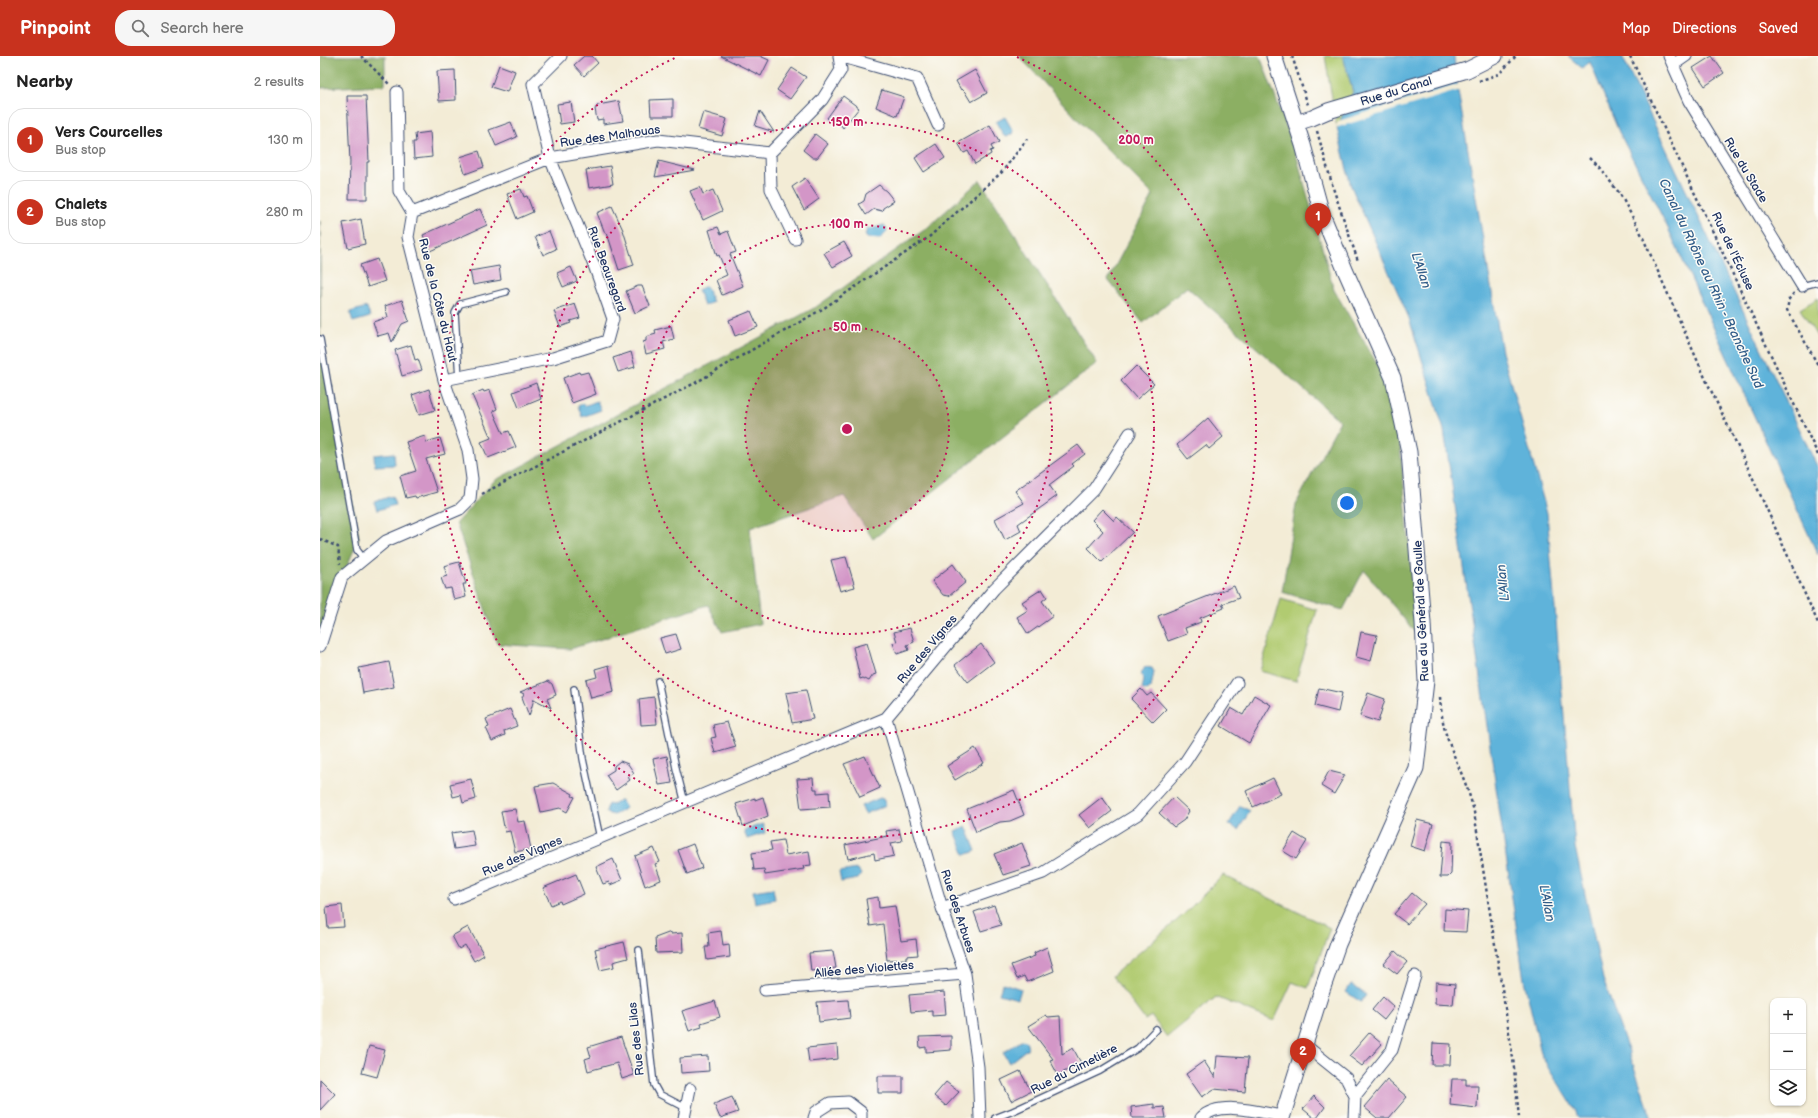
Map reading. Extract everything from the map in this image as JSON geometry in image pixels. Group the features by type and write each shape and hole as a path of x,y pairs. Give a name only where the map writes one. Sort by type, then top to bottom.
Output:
{"main road":[{"name":"Rue du Général de Gaulle","path":"1274,56 1296,123 1322,214 1393,378 1409,452 1423,623 1426,681 1416,768 1338,944 1282,1117"},
{"name":"Rue du Canal","path":"1296,123 1318,121 1467,70 1495,56"}],"street":[{"name":"Rue Beauregard","path":"444,380 553,358 607,341 613,319 595,268 550,158 533,84 561,56"},
{"path":"795,239 771,189 770,153 822,100 841,70 839,56 917,78 938,125"},
{"name":"Rue du Stade","path":"1686,56 1671,60 1689,101 1802,286"},
{"path":"397,92 399,191 412,213"},
{"name":"Rue des Malhouas","path":"412,213 550,158 658,140 770,153"},
{"name":"Rue de la Côte du Haut","path":"412,213 408,236 444,380 468,450 472,479 470,498"},
{"name":"Rue des Vignes","path":"454,899 886,718 994,589 1094,489 1130,433"},
{"path":"320,646 342,577 386,541 460,509 470,498"},
{"path":"942,908 1043,873 1138,814 1184,762 1237,683"},
{"name":"Rue des Arbues","path":"886,718 942,908 965,974 978,1067 980,1118"},
{"name":"Allée des Violettes","path":"765,990 965,974"},
{"path":"1355,1096 1392,1050 1415,976"},
{"path":"1305,1045 1346,1078 1355,1096 1354,1118"},
{"name":"Rue des Lilas","path":"685,1113 690,1089"},
{"path":"814,1118 816,1112 830,1103 848,1102 861,1112 861,1118"},
{"path":"1201,1118 1206,1113 1233,1108 1282,1117"}],"lane":[{"path":"1802,286 1818,282"},
{"path":"459,378 455,313 460,304 506,292"},
{"path":"320,339 357,550 364,560"},
{"path":"658,681 676,768 685,803"},
{"path":"574,689 583,759 600,838"},
{"name":"Rue des Lilas","path":"639,950 654,1085 659,1094 685,1113"},
{"name":"Rue du Cimetière","path":"994,1118 1013,1111 1100,1071 1138,1048 1156,1029"}],"path":[{"path":"361,56 397,92"},
{"path":"1292,56 1318,121"},
{"name":"Rue de l'Écluse","path":"1630,56 1818,455"},
{"path":"470,498 495,488 695,383 824,308 929,237 1002,172 1027,139"},
{"path":"1590,158 1620,194 1640,231 1706,380 1751,474 1818,623"},
{"path":"1802,286 1789,299 1787,310 1818,365"},
{"path":"320,539 338,547 342,577"}],"green space":[{"path":"320,56 385,56 385,85 320,88"},
{"path":"1019,56 1260,56 1294,147 1334,290 1383,374 1400,445 1418,636 1364,570 1343,610 1282,592 1296,504 1340,421 1187,287 1143,323 1108,280 1153,195 1082,124"},
{"path":"1325,56 1343,56 1353,92 1337,128"},
{"path":"980,180 1097,363 873,539 844,496 750,528 760,624 722,632 708,605 570,649 497,644 456,523 494,481 816,307 927,228"},
{"path":"1818,298 1818,338 1800,309"},
{"path":"320,332 359,538 320,630"},
{"path":"1281,599 1317,610 1296,681 1260,671"},
{"path":"1223,875 1330,928 1308,988 1292,982 1274,1021 1216,997 1167,1037 1151,1016 1145,1020 1112,976 1182,916"}],"water":[{"name":"L'Allan","path":"1343,56 1454,56 1457,85 1502,352 1547,513 1575,847 1603,979 1652,1118 1578,1118 1576,1111 1542,1057 1524,980 1444,430 1409,318 1351,186 1337,128 1353,92"},
{"name":"Canal du Rhône au Rhin - Branche Sud","path":"1568,56 1622,56 1818,468 1818,555 1666,224 1619,132 1590,62 1582,68"},
{"path":"1005,117 1013,131 1012,134 1007,137 1004,136 996,122"},
{"path":"883,225 886,227 887,232 880,239 867,238 865,235 867,229"},
{"path":"706,286 713,302 704,306 698,290"},
{"path":"367,307 370,317 353,322 350,312"},
{"path":"597,401 601,410 582,417 578,406 583,403 584,406"},
{"path":"394,453 395,465 375,466 374,455"},
{"path":"392,496 395,505 377,510 374,502"},
{"path":"1145,667 1152,668 1154,672 1151,688 1147,691 1142,689 1144,680 1141,674"},
{"path":"880,798 883,799 886,805 865,814 861,806"},
{"path":"621,800 626,808 614,815 606,813 608,804 612,805"},
{"path":"1240,806 1250,811 1238,830 1229,824"},
{"path":"763,824 765,833 747,839 744,830"},
{"path":"966,826 976,851 965,855 955,831"},
{"path":"857,869 861,874 858,879 841,882 839,872"},
{"path":"773,888 775,899 755,903 753,891"},
{"path":"1003,983 1021,989 1018,999 999,994"},
{"path":"1351,984 1366,995 1361,1002 1346,992"},
{"path":"1022,1040 1026,1041 1028,1048 1009,1063 1003,1053"}],"pier":[{"path":"1459,84 1460,90 1335,128 1338,121"}],"building":[{"path":"584,56 592,56 598,63 584,76 574,65"},
{"path":"721,56 760,56 769,60 761,76"},
{"path":"1712,56 1724,73 1705,86 1693,68"},
{"path":"499,65 515,71 507,92 491,87"},
{"path":"792,68 806,77 790,99 777,90"},
{"path":"455,70 456,100 439,101 437,71"},
{"path":"975,70 987,93 971,102 956,81"},
{"path":"882,90 904,97 897,116 876,107"},
{"path":"347,96 366,96 369,162 367,162 367,199 349,199 350,162"},
{"path":"843,96 859,108 843,128 838,121 835,124 827,118"},
{"path":"673,99 673,116 651,116 650,100"},
{"path":"619,101 623,121 603,124 603,119 597,120 595,109 598,105"},
{"path":"571,102 574,122 560,124 557,104"},
{"path":"760,111 774,132 755,126"},
{"path":"703,112 727,119 722,136 698,129"},
{"path":"511,122 517,137 496,146 489,130"},
{"path":"990,125 999,142 991,146 993,150 990,151 991,154 975,164 968,151 964,153 958,143"},
{"path":"430,132 432,157 414,159 413,142 416,142 415,134"},
{"path":"815,134 828,144 817,158 813,158 803,150"},
{"path":"936,144 945,158 924,172 915,158"},
{"path":"479,151 484,167 465,174 460,157"},
{"path":"659,161 695,170 655,177"},
{"path":"610,166 613,184 589,188 586,170"},
{"path":"805,178 819,199 804,210 792,187"},
{"path":"879,185 894,201 883,208 882,211 874,209 866,215 859,204 864,201 866,194"},
{"path":"700,187 703,194 713,190 722,211 703,220 690,191"},
{"path":"521,189 524,197 527,196 533,212 517,219 507,194"},
{"path":"612,206 623,230 634,265 619,270 607,233 605,233 597,213"},
{"path":"480,209 487,225 430,251 423,235"},
{"path":"361,219 365,244 348,248 343,223"},
{"path":"718,227 721,234 728,231 736,252 730,254 743,286 722,295 716,280 727,275 719,255 717,256 709,230"},
{"path":"549,231 556,249 543,255 535,237"},
{"path":"844,242 852,256 833,267 824,253"},
{"path":"377,259 385,281 368,287 360,265"},
{"path":"499,266 501,280 473,285 470,271"},
{"path":"571,267 577,281 563,287 557,273"},
{"path":"642,286 650,306 635,313 626,291"},
{"path":"402,300 409,321 402,324 392,342 389,333 378,336 373,322 388,317 385,306"},
{"path":"575,304 580,318 570,321 571,323 560,327 554,311"},
{"path":"751,311 758,327 735,336 729,320"},
{"path":"671,326 674,339 663,342 665,349 646,354 643,342 646,341 646,337 656,334 655,330"},
{"path":"411,345 415,360 418,359 422,370 402,376 395,350"},
{"path":"631,352 635,367 618,372 613,358"},
{"path":"1136,366 1154,384 1137,399 1121,381"},
{"path":"579,372 580,374 588,372 596,394 572,403 563,378"},
{"path":"536,383 541,399 519,408 513,392"},
{"path":"429,389 435,410 419,415 412,395"},
{"path":"483,390 484,392 490,390 497,409 493,411 503,433 509,431 516,447 488,458 481,442 491,438 472,395"},
{"path":"1208,418 1223,437 1209,449 1206,445 1188,459 1177,445"},
{"path":"425,436 426,442 440,438 445,454 426,459 437,492 416,498 415,496 406,498 400,476 416,471 406,442"},
{"path":"1078,445 1085,454 1072,464 1074,466 1049,485 1057,496 1018,524 1021,531 1005,540 995,519 1024,503 1015,491"},
{"path":"1102,509 1114,521 1117,517 1133,532 1102,562 1088,548 1103,531 1092,520"},
{"path":"846,557 855,587 840,591 831,560"},
{"path":"459,562 466,584 463,584 466,597 454,600 451,588 445,589 441,578 447,576 444,566"},
{"path":"953,564 966,582 949,596 943,595 932,581"},
{"path":"1234,586 1239,598 1222,604 1224,608 1200,618 1201,622 1185,628 1187,634 1168,641 1158,616"},
{"path":"1042,589 1047,597 1042,601 1053,616 1028,634 1017,617 1028,610 1022,602"},
{"path":"910,628 914,642 907,645 909,650 897,654 893,643 897,642 894,632"},
{"path":"1361,632 1377,635 1371,661 1356,657"},
{"path":"676,634 681,649 665,654 660,638"},
{"path":"867,643 876,674 873,675 869,681 863,678 860,679 853,647"},
{"path":"981,644 994,662 968,682 955,665"},
{"path":"389,662 394,687 363,693 359,668"},
{"path":"609,665 614,692 591,698 586,680 597,677 595,669"},
{"path":"548,681 552,684 556,695 547,699 551,708 534,699 529,716 522,697 524,694 520,692"},
{"path":"1319,688 1342,693 1338,712 1315,706"},
{"path":"1141,689 1147,696 1151,693 1166,709 1153,722 1131,699"},
{"path":"806,690 813,719 792,723 786,693"},
{"path":"1368,693 1385,699 1378,722 1360,716"},
{"path":"1254,695 1271,705 1249,743 1221,726 1231,708 1243,715"},
{"path":"654,697 657,724 641,725 639,699"},
{"path":"510,709 517,726 504,731 505,735 492,741 486,728 489,727 486,719"},
{"path":"727,722 736,747 715,753 711,738 716,737 713,725"},
{"path":"975,748 984,763 955,780 947,766"},
{"path":"667,756 672,783 659,785 653,759"},
{"path":"865,756 880,788 860,797 844,764"},
{"path":"620,761 628,764 634,773 628,777 630,780 616,790 606,775 614,770 614,766"},
{"path":"1329,771 1345,775 1334,794 1321,786"},
{"path":"813,778 814,789 817,789 817,793 829,792 830,807 801,809 797,779"},
{"path":"1273,778 1281,794 1253,807 1246,791"},
{"path":"471,779 476,799 463,803 461,795 453,797 450,784"},
{"path":"553,783 573,794 572,796 575,797 567,812 560,808 541,812 535,786"},
{"path":"1014,790 1024,815 1010,821 1000,822 976,832 967,809"},
{"path":"763,797 768,816 743,826 736,804"},
{"path":"1102,797 1112,811 1090,828 1079,815"},
{"path":"1174,797 1189,811 1184,820 1174,827 1159,813"},
{"path":"515,809 518,822 525,821 531,849 515,852 510,831 505,832 501,811"},
{"path":"1417,820 1433,824 1425,851 1410,846"},
{"path":"899,829 902,841 891,843 894,856 875,860 874,853 848,859 845,845 887,836 886,831"},
{"path":"472,830 475,846 454,849 451,833"},
{"path":"1294,833 1307,841 1296,859 1283,851"},
{"path":"783,840 786,855 809,851 811,865 803,866 804,869 765,875 764,869 754,870 752,853 772,850 770,842"},
{"path":"1443,841 1452,842 1451,874 1448,877 1440,877"},
{"path":"1022,843 1031,866 1003,875 994,854"},
{"path":"693,844 702,868 687,874 678,850"},
{"path":"654,848 660,862 655,864 661,880 645,886 635,856"},
{"path":"613,859 622,880 610,885 609,882 603,884 596,867"},
{"path":"576,874 584,894 561,904 560,901 551,905 543,888"},
{"path":"1412,893 1425,904 1407,924 1394,914"},
{"path":"878,897 879,908 895,906 901,941 916,939 918,955 906,956 906,959 887,960 883,924 870,926 866,899"},
{"path":"342,905 344,927 328,928 326,907"},
{"path":"994,905 1001,925 981,931 974,912"},
{"path":"1445,909 1468,911 1466,932 1444,931"},
{"path":"468,927 484,955 474,961 465,945 459,949 452,936"},
{"path":"721,931 723,945 729,944 730,957 707,960 705,947 709,947 708,933"},
{"path":"671,932 671,934 682,933 683,952 656,953 655,938"},
{"path":"624,942 628,958 613,962 614,967 600,970 595,949"},
{"path":"1047,947 1054,971 1027,982 1024,976 1017,979 1011,965 1035,956 1034,953"},
{"path":"833,951 836,968 811,971 809,953"},
{"path":"1395,951 1407,962 1397,974 1384,964"},
{"path":"1436,982 1455,984 1453,1005 1435,1004"},
{"path":"944,992 946,1015 932,1016 932,1010 911,1012 909,995"},
{"path":"1383,997 1394,1007 1384,1020 1372,1010"},
{"path":"848,1000 850,1018 819,1022 817,1002"},
{"path":"715,1001 720,1017 701,1023 702,1027 689,1031 682,1011"},
{"path":"1046,1015 1048,1017 1060,1016 1062,1054 1073,1048 1081,1063 1058,1075 1050,1060 1053,1059 1028,1026"},
{"path":"1369,1033 1382,1044 1362,1066 1349,1056"},
{"path":"951,1036 951,1050 926,1052 926,1047 920,1048 919,1037"},
{"path":"621,1037 634,1075 622,1079 617,1063 588,1071 585,1059 591,1057 588,1047"},
{"path":"1433,1043 1451,1044 1450,1065 1432,1065"},
{"path":"837,1045 838,1059 809,1062 807,1048"},
{"path":"369,1046 385,1050 377,1077 362,1073"},
{"path":"708,1056 709,1071 681,1073 680,1058"},
{"path":"1217,1056 1248,1058 1245,1092 1214,1089 1202,1097 1186,1074 1204,1061 1215,1078"},
{"path":"1020,1071 1031,1091 1011,1101 1001,1080"},
{"path":"878,1076 903,1076 903,1093 878,1093"},
{"path":"320,1079 335,1094 320,1110"},
{"path":"1452,1079 1466,1079 1466,1085 1478,1085 1477,1108 1450,1105"},
{"path":"1387,1080 1407,1097 1389,1118 1377,1118 1364,1107"},
{"path":"946,1082 959,1092 946,1106 934,1096"},
{"path":"1314,1096 1325,1107 1317,1118 1314,1118 1303,1109"},
{"path":"732,1097 738,1112 720,1118 714,1104"},
{"path":"1154,1104 1154,1108 1164,1107 1166,1118 1132,1118 1131,1107"}],"place":[{"name":"Vers Courcelles","path":"1318,236"},
{"name":"Chalets","path":"1303,1071"}]}
